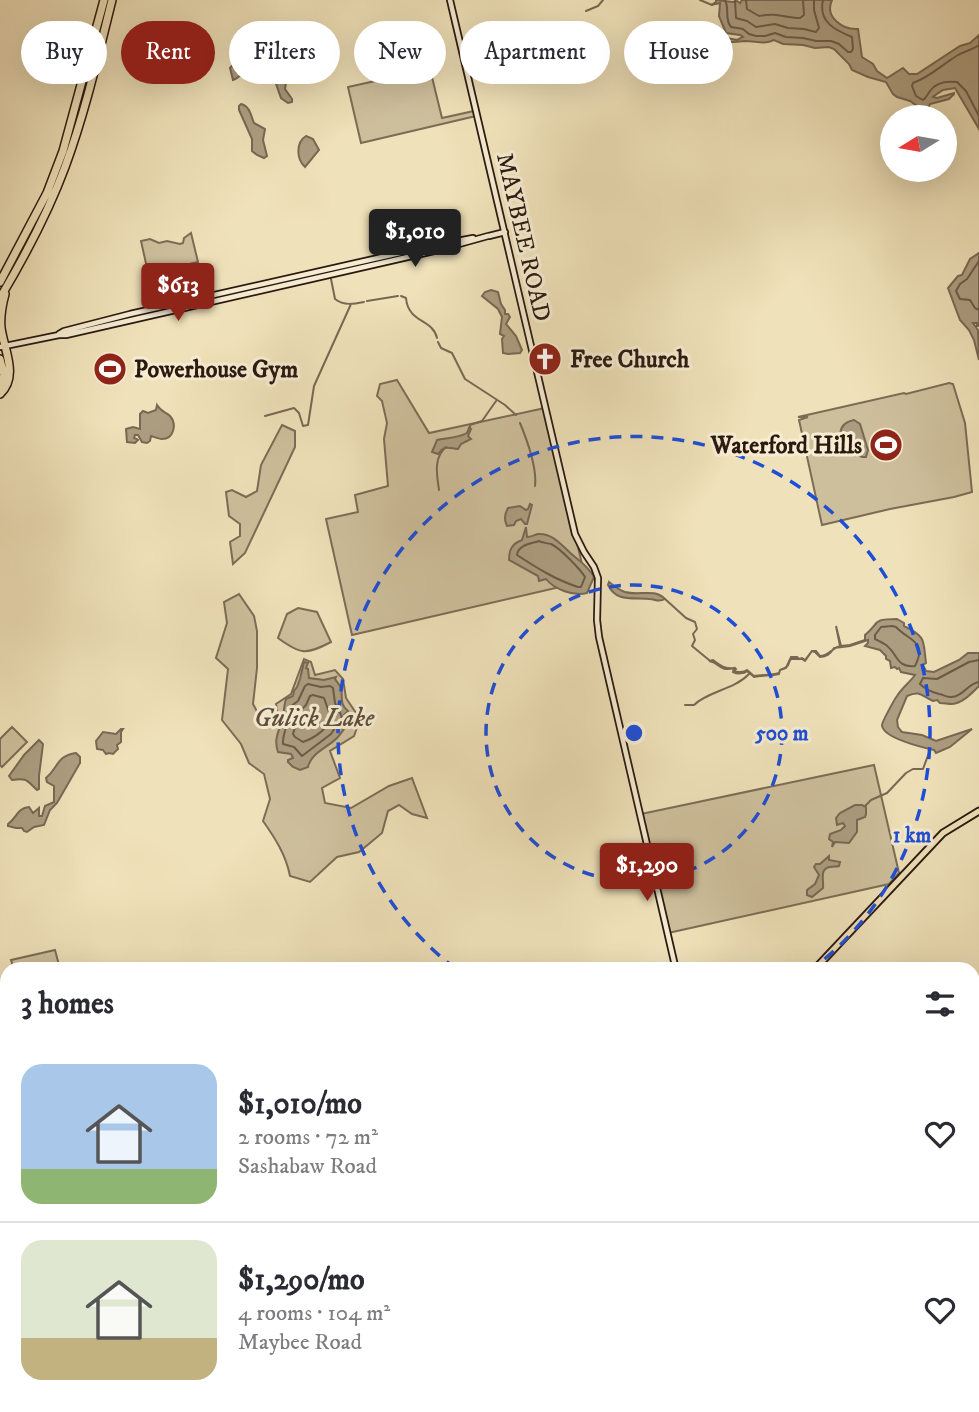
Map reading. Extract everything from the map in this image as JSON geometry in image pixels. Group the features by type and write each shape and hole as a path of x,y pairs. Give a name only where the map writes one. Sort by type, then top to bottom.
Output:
{"highway":[{"path":"0,282 47,193 63,151 104,0"},
{"path":"0,298 42,221 65,169 112,0"},
{"path":"0,274 13,257"},
{"path":"0,394 7,386 10,376 2,347 2,303 17,268"},
{"path":"0,359 4,375 0,386"}],"main road":[{"name":"MAYBEE ROAD","path":"450,0 575,534 598,575 599,637 674,962"},
{"path":"106,323 173,311 294,277 505,232"},
{"path":"2,347 66,335 155,308 265,290 332,275 374,262"},
{"path":"332,275 330,270 335,268"},
{"path":"292,284 296,281 294,277"},
{"path":"265,290 264,286 269,283"},
{"path":"173,311 172,307 176,304"},
{"path":"153,315 155,308"},
{"path":"822,962 938,838 979,811"}],"shaded area":[{"path":"362,84 434,84 442,118 474,111 476,116 361,143 348,87"},
{"path":"427,219 430,223 429,244 406,249 401,225 413,220"},
{"path":"191,233 198,262 167,269 168,272 149,277 141,241 150,239 159,243 167,241 180,244"},
{"path":"397,380 429,433 545,408 586,581 352,635 326,519 358,512 355,495 388,486 384,439 387,423 382,401 377,396 380,384"},
{"name":"Waterford Hills","path":"953,384 965,423 972,492 822,525 799,420 808,417 798,417"},
{"path":"282,425 295,431 295,447 245,553 233,564 230,542 240,536 240,524 229,516 226,492 232,490 246,497 257,491 261,465"},
{"path":"239,594 254,616 257,631 253,704 265,726 279,721 276,704 291,694 304,659 311,662 315,675 335,670 343,679 346,698 360,719 354,736 330,751 340,778 322,788 325,803 351,808 389,786 412,778 427,818 412,814 399,805 388,811 382,833 359,852 337,857 310,882 290,876 280,847 263,821 270,799 264,774 249,763 241,744 222,720 228,669 216,658 227,623 224,602"},
{"path":"298,608 317,612 331,642 304,651 292,648 278,638 287,614"},
{"path":"12,727 27,742 2,767 0,739"},
{"path":"874,765 899,873 889,884 668,933 641,814"},
{"path":"55,950 58,962 12,962 11,960"}],"water":[{"path":"832,0 830,6 833,17 841,25 858,29 862,57 887,78 903,68 909,74 917,74 979,35 979,129 955,88 943,90 933,97 954,93 949,99 930,105 916,105 893,94 886,82 852,70 834,49 829,47 783,44 774,40 763,43 733,42 733,39 743,37 733,34 733,21 721,21 720,3 711,5 716,2"},
{"path":"276,84 286,84 285,89 292,102 288,103 281,98"},
{"path":"241,104 248,109 254,123 265,129 263,140 267,156 264,158 252,151 252,139 239,110"},
{"path":"306,136 313,139 319,150 305,167 298,151 300,142"},
{"path":"979,253 979,326 973,323 978,330 979,360 974,340 960,320 948,288 962,275 970,259"},
{"path":"491,290 498,292 505,314 510,317 506,324 516,336 522,350 520,353 503,353 504,336 500,334 502,317 498,309 482,296"},
{"path":"157,405 172,419 172,434 162,439 151,436 147,443 135,435 134,438 138,440 135,443 127,442 126,429 140,429 140,414 143,411 148,413 156,410"},
{"path":"854,420 860,424 868,450 866,457 849,451 852,445 841,437 843,426"},
{"path":"471,429 468,436 471,439 461,444 458,449 445,448 438,454 432,452 437,440 463,435"},
{"path":"532,505 527,524 521,519 514,525 507,526 505,517 508,508 520,506 526,510"},
{"path":"526,527 527,537 538,534 549,536 588,568 594,577 587,593 570,593 546,579 539,581 538,576 509,560 511,548 522,540"},
{"path":"609,582 625,592 651,593 665,599 659,601 621,597 612,591"},
{"path":"897,619 917,633 922,640 926,663 923,665 926,671 934,672 968,653 979,653 979,686 967,697 950,704 912,694 907,696 897,720 902,732 922,735 936,741 972,729 950,747 936,753 889,734 882,725 884,720 899,693 915,675 901,672 899,668 891,668 890,661 880,650 865,646 868,640 850,646 836,648 840,646 836,626 841,646 850,645 865,640 865,635 877,622"},
{"name":"Gulick Lake","path":"304,662 308,663 306,668 309,678 324,680 336,677 341,688 342,703 348,711 345,714 349,714 350,718 337,738 316,754 308,767 300,770 288,762 293,758 291,754 278,752 276,742 286,699 293,696"},
{"path":"734,668 737,672 747,670 754,676 776,674 780,670 779,674 754,677 747,671 744,673 733,672"},
{"path":"121,729 121,742 113,754 97,749 96,741 103,732 116,734"},
{"path":"39,740 43,744 37,790 26,780 12,780 9,776"},
{"path":"76,753 80,757 80,763 57,803 50,810 44,825 27,832 22,828 8,826 19,811 25,808 29,807 33,813 39,808 39,816 42,816 45,806 54,802 54,786 47,782 46,778 61,759"},
{"path":"855,805 866,807 865,817 857,820 857,832 849,843 835,842 832,847 830,834 845,826 843,823 837,825 836,818"},
{"path":"829,856 829,860 840,862 839,866 824,870 823,888 812,897 807,895 807,890 815,884 819,875 814,867"}],"waterway":[{"path":"586,11 598,6 603,0"},
{"path":"700,0 712,5"},
{"path":"331,279 335,299 345,304 364,302"},
{"path":"367,301 398,296"},
{"path":"401,296 406,298 411,312 431,327 437,338"},
{"path":"265,416 294,408 299,413 303,426 308,425 314,386 351,304"},
{"path":"438,342 441,348 452,353 465,379 516,415"},
{"path":"470,428 470,425 482,421 496,401"},
{"path":"520,423 533,463 535,486"},
{"path":"439,490 438,461 446,447"},
{"path":"665,599 686,618 695,622 697,629 693,634 695,640 692,646 709,660"},
{"path":"685,705 694,705 706,696 736,684 749,674"},
{"path":"865,806 871,800 887,793 906,773 913,769 923,769 930,750"}],"place":[{"name":"Free Church","path":"545,359"},
{"name":"Powerhouse Gym","path":"110,369"},
{"name":"Waterford Hills","path":"886,445"}]}
